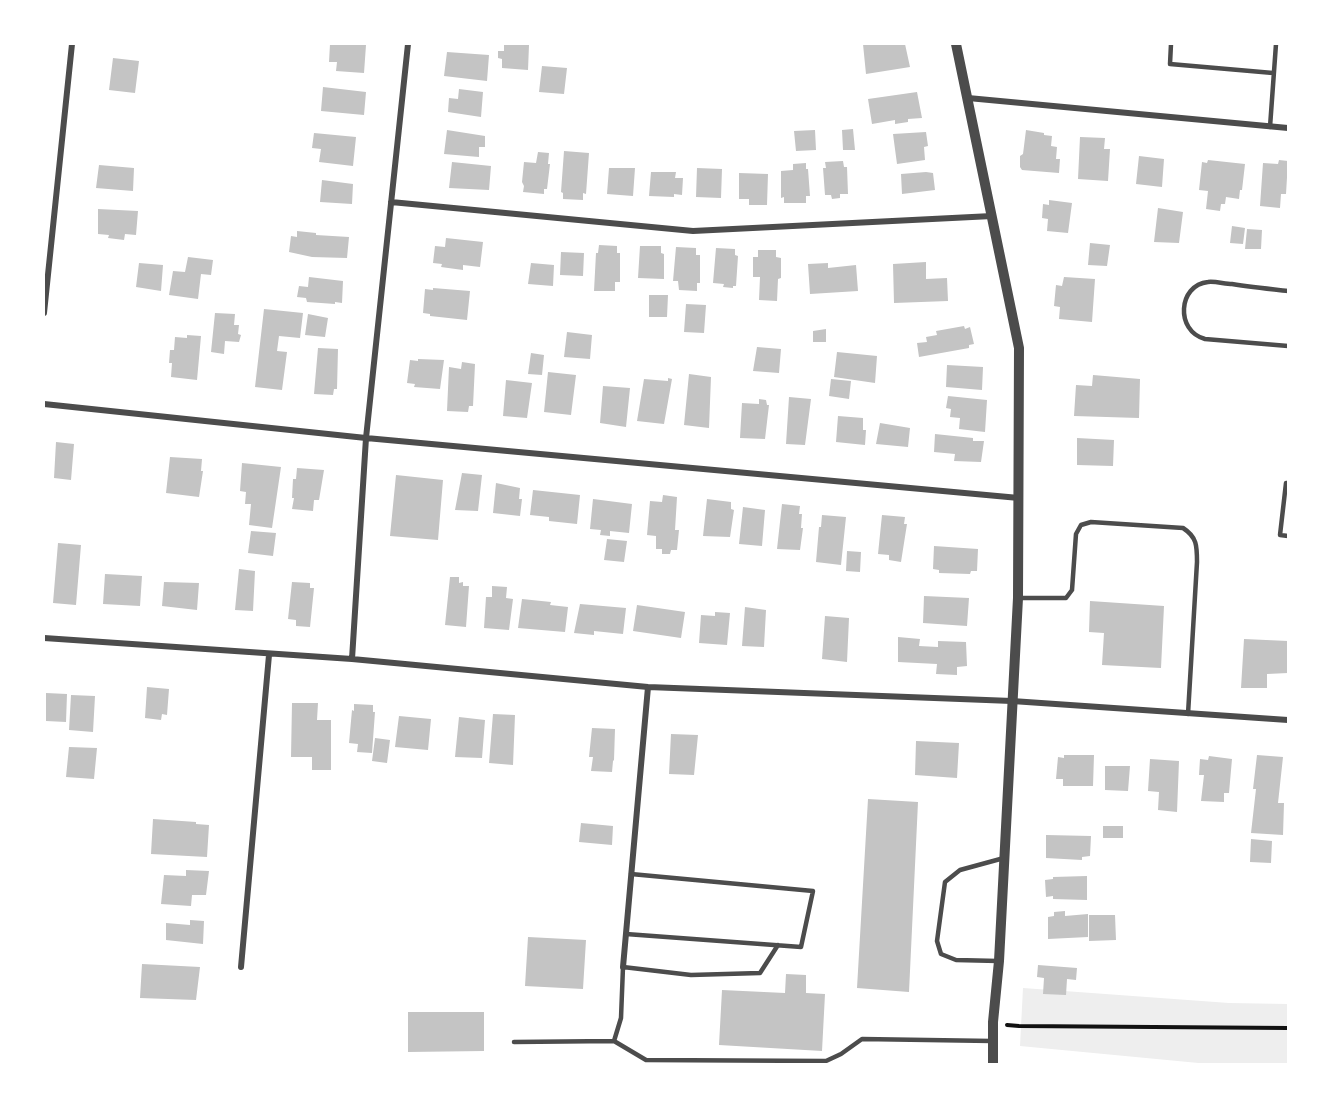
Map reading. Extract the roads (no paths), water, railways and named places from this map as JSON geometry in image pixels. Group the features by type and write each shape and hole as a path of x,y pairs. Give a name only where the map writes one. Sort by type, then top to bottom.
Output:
{"street":[{"path":"44,313 72,44"},
{"path":"352,659 366,438 408,44"},
{"path":"956,44 1019,348 1018,598 999,961 993,1022 995,1041 993,1065"},
{"path":"968,98 1288,128"},
{"path":"391,202 693,231 992,216"},
{"path":"44,404 366,438 1019,498"},
{"path":"44,638 352,659 648,687 1012,702 1288,720"},
{"path":"241,967 269,655"},
{"path":"623,967 648,687"}],"lane":[{"path":"1170,44 1170,64 1274,73"},
{"path":"1270,127 1276,44"},
{"path":"1288,291 1208,282 1194,287 1185,299 1184,317 1187,327 1196,337 1288,346"},
{"path":"1288,483 1286,483 1280,535 1288,536"},
{"path":"1018,598 1066,598 1072,590 1076,534 1081,525 1091,522 1183,528 1192,534 1197,544 1197,562 1188,714"},
{"path":"999,961 956,960 942,954 937,942 945,882 960,870 1004,858"},
{"path":"626,934 801,947 813,891 632,874"},
{"path":"614,1041 621,1018 623,967 691,975 760,973 778,945"},
{"path":"514,1042 614,1041 646,1060 826,1061 841,1054 862,1039 995,1041"}]}
